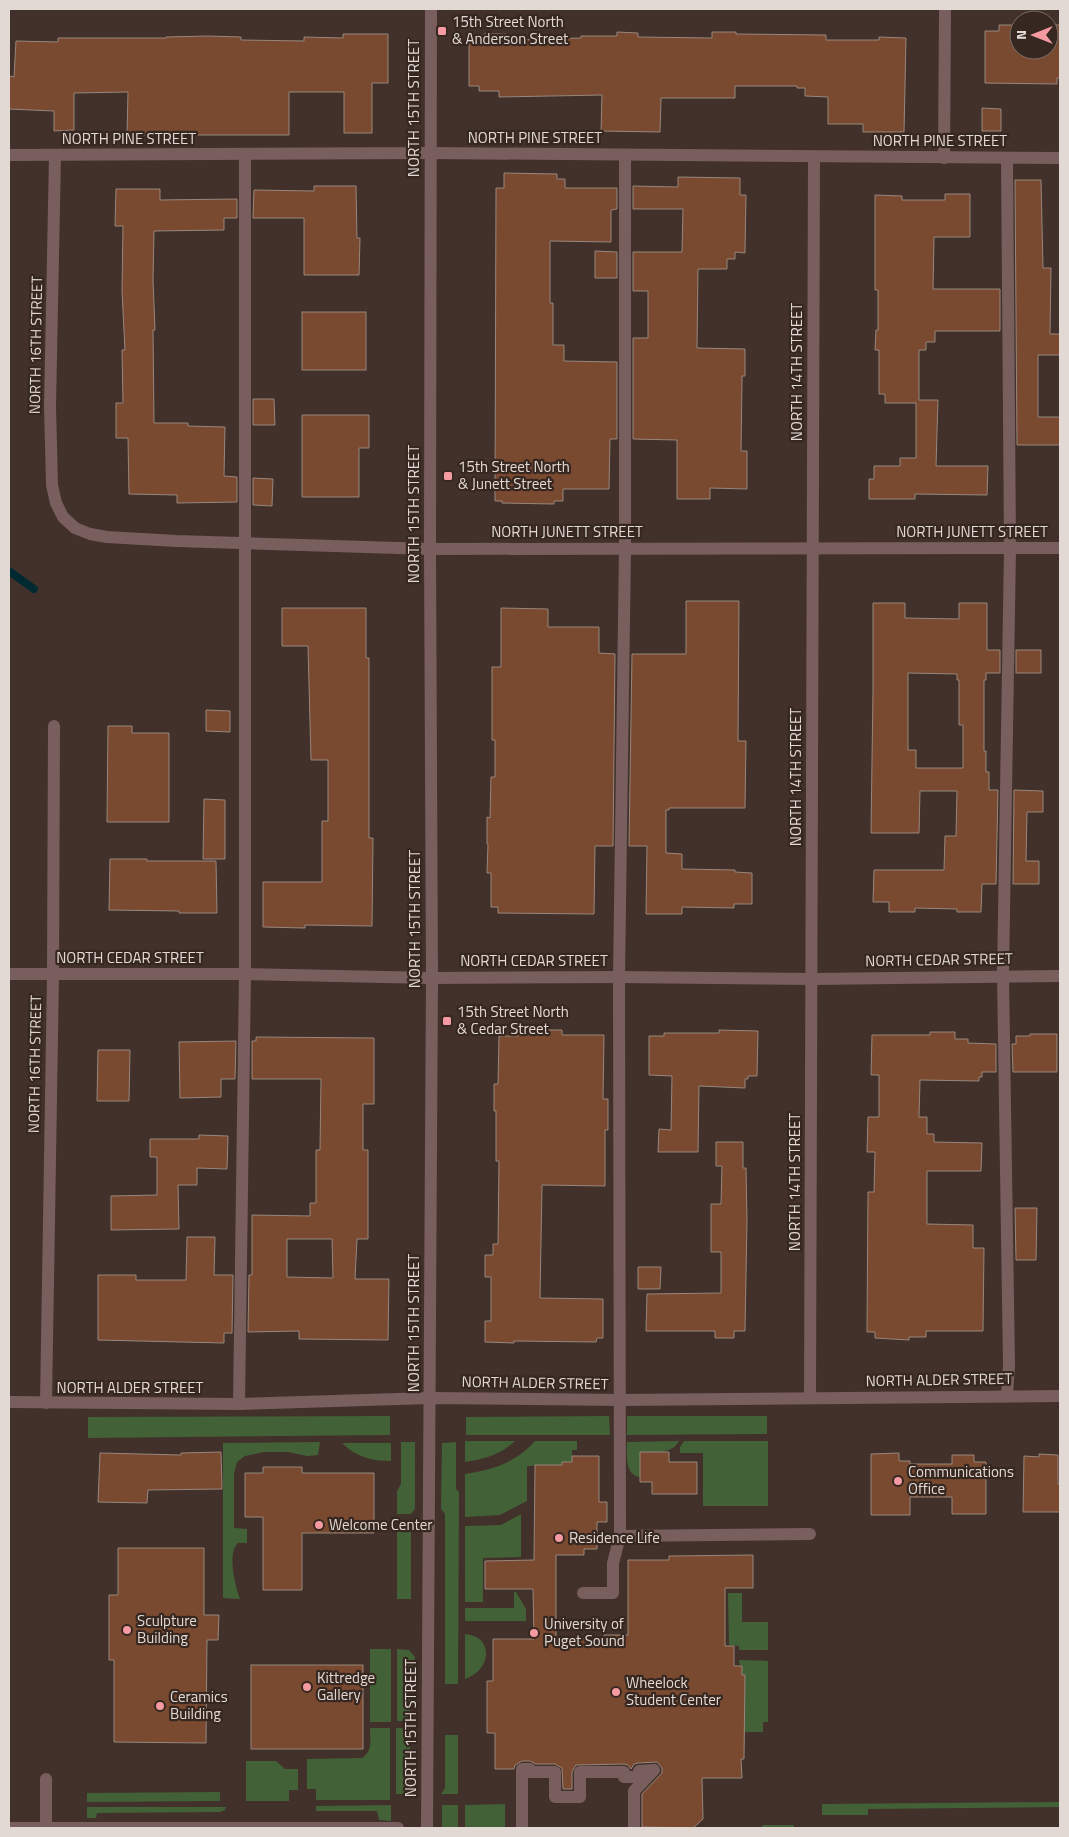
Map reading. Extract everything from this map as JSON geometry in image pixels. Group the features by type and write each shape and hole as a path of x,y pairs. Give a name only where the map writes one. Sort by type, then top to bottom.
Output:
{"street":[{"name":"NORTH 15TH STREET","path":"427,1828 432,978 430,549 431,9"},
{"path":"944,158 945,9"},
{"name":"NORTH PINE STREET","path":"9,155 430,153 1060,158"},
{"path":"238,1404 245,974 245,154"},
{"path":"584,1593 613,1593 613,1563 620,1536 618,977 625,548 625,155"},
{"name":"NORTH 16TH STREET","path":"55,156 50,406 52,485 56,503 63,517 75,528"},
{"name":"NORTH 14TH STREET","path":"810,1398 814,157"},
{"path":"1007,158 1010,548 1002,975 1009,1365 1007,1395"},
{"name":"NORTH JUNETT STREET","path":"75,528 90,534 107,537 430,549 1060,548"},
{"name":"NORTH 16TH STREET","path":"46,1404 53,975 54,726"},
{"name":"NORTH CEDAR STREET","path":"9,974 812,979 1002,975 1060,976"},
{"name":"NORTH ALDER STREET","path":"9,1402 46,1404 238,1404 430,1398 620,1400 1060,1396"},
{"path":"620,1536 810,1534"},
{"path":"522,1828 522,1769 530,1769 530,1772 555,1772 555,1797 580,1797 580,1772 624,1772 624,1777 639,1777 639,1770 654,1770 634,1791 634,1828"},
{"path":"46,1779 46,1828"},
{"path":"9,1828 398,1828"}],"green space":[{"path":"390,1416 390,1435 88,1438 88,1417"},
{"path":"609,1416 610,1435 466,1435 466,1417"},
{"path":"627,1416 767,1416 767,1434 627,1435"},
{"path":"465,1441 515,1441 504,1450 492,1456 465,1462"},
{"path":"535,1441 577,1441 577,1450 572,1450 572,1462 563,1462 562,1465 527,1466 527,1501 500,1515 465,1517 465,1474 504,1464 512,1460"},
{"path":"679,1441 672,1449 667,1451 640,1452 640,1477 631,1472 627,1458 627,1442"},
{"path":"684,1441 768,1441 768,1506 703,1506 703,1453 680,1453 680,1447"},
{"path":"320,1442 318,1455 307,1456 288,1452 264,1452 245,1456 237,1462 234,1473 234,1528 247,1529 247,1543 238,1543 232,1562 240,1599 223,1598 223,1443"},
{"path":"401,1442 415,1442 415,1509 411,1514 397,1514 397,1491 401,1484"},
{"path":"456,1442 456,1489 459,1492 458,1684 445,1684 445,1514 441,1509 442,1443"},
{"path":"342,1443 391,1443 391,1461 377,1460 358,1455"},
{"path":"521,1514 521,1557 483,1558 483,1602 465,1602 465,1526 501,1525"},
{"path":"397,1527 411,1527 411,1599 397,1599"},
{"path":"514,1592 516,1592 526,1609 526,1621 465,1621 465,1608 514,1608"},
{"path":"728,1593 742,1593 742,1622 768,1622 768,1650 739,1650 739,1646 729,1645"},
{"path":"465,1634 474,1636 481,1641 485,1647 486,1654 485,1661 480,1668 474,1675 465,1679"},
{"path":"370,1649 391,1649 391,1722 370,1722"},
{"path":"397,1649 409,1650 415,1657 410,1671 410,1721 397,1721"},
{"path":"739,1660 768,1661 768,1722 763,1722 763,1732 744,1732 745,1675 742,1675"},
{"path":"370,1728 390,1728 390,1800 316,1800 316,1789 307,1789 307,1759 362,1758 369,1749"},
{"path":"396,1728 410,1728 410,1783 414,1794 396,1794"},
{"path":"445,1735 458,1735 458,1794 441,1794 445,1788"},
{"path":"246,1761 276,1761 285,1769 298,1769 298,1790 289,1790 289,1801 246,1801"},
{"path":"220,1792 220,1801 87,1802 87,1793"},
{"path":"1060,1802 1060,1807 868,1809 868,1815 822,1815 822,1804"},
{"path":"505,1804 505,1828 465,1828 465,1805"},
{"path":"391,1805 391,1821 379,1820 377,1811 316,1811 316,1806"},
{"path":"442,1805 458,1805 458,1828 442,1828"},
{"path":"87,1807 226,1807 225,1810 220,1812 97,1813 96,1818 87,1818"},
{"path":"763,1825 794,1825 794,1828 761,1828"}],"building":[{"path":"999,25 1009,25 1009,60 1059,60 1060,25 1060,78 1057,78 1057,84 985,83 985,31 999,31"},
{"path":"617,32 638,33 638,37 712,38 712,32 736,32 736,34 826,35 826,40 879,40 879,37 906,38 904,132 863,132 863,124 828,124 828,97 805,96 805,88 797,88 797,86 735,86 735,98 661,98 660,132 601,131 602,95 499,97 499,91 479,91 479,86 469,86 469,38 484,39 484,34 506,34 506,38 511,38 511,40 581,38 581,36 617,36"},
{"path":"343,34 388,34 388,83 372,83 372,133 344,133 344,92 289,92 289,135 127,135 128,92 74,93 74,130 54,131 54,111 9,109 9,76 14,77 16,41 58,42 58,38 208,36 241,37 241,40 304,41 304,37 343,38"},
{"path":"982,108 1001,109 1001,131 982,131"},
{"path":"504,173 557,174 557,179 565,179 565,188 617,188 617,209 611,210 611,242 550,241 550,303 553,303 553,345 564,345 564,361 617,362 617,439 610,439 609,489 563,489 563,501 554,501 554,504 502,503 502,501 495,501 496,188 504,188"},
{"path":"678,177 740,178 740,195 746,195 745,253 735,252 735,259 727,259 727,269 698,269 697,348 745,349 745,376 742,376 741,451 747,451 747,489 710,488 710,499 677,499 677,440 633,439 633,338 648,338 648,291 633,291 633,252 682,252 683,209 633,209 633,186 678,187"},
{"path":"1015,180 1041,180 1043,268 1051,268 1050,334 1060,334 1060,355 1038,355 1038,417 1060,417 1060,445 1017,445"},
{"path":"314,186 356,186 357,238 360,238 359,275 304,275 304,218 253,218 254,190 314,191"},
{"path":"116,189 160,189 160,200 237,199 237,218 224,218 224,230 154,231 155,330 153,330 154,423 188,423 188,426 225,427 224,476 237,477 237,502 177,503 177,495 129,494 128,438 116,438 116,403 123,403 122,350 125,350 122,291 123,226 115,226"},
{"path":"945,194 970,194 970,237 934,237 933,289 1000,289 1000,331 935,331 935,342 926,342 926,350 919,350 919,400 938,400 936,466 988,466 987,495 915,494 915,499 869,499 869,479 874,479 874,466 900,466 900,458 916,458 916,403 885,403 885,394 879,394 879,350 875,350 876,330 878,330 878,290 875,290 875,195 902,196 902,200 945,200"},
{"path":"595,251 617,252 617,278 595,278"},
{"path":"302,312 366,312 366,370 302,370"},
{"path":"253,399 274,399 275,425 253,425"},
{"path":"302,415 369,415 369,448 359,448 359,497 302,497"},
{"path":"253,478 273,479 272,506 253,505"},
{"path":"686,601 739,601 738,741 746,741 745,808 669,808 669,810 666,810 666,853 682,854 682,869 735,870 735,872 752,873 752,904 734,904 734,908 682,907 682,914 646,914 647,846 629,846 632,654 686,654"},
{"path":"873,603 905,603 905,618 959,619 959,603 987,603 987,650 1000,650 1000,673 986,673 986,680 984,680 984,751 986,751 986,772 989,772 989,790 998,790 996,884 982,884 981,912 957,912 957,909 915,908 915,912 889,912 889,902 873,902 874,870 944,870 945,836 956,836 957,791 920,791 919,833 871,833","holes":["908,673 957,674 957,680 959,680 959,725 963,725 963,768 916,768 916,750 908,750"]},
{"path":"282,608 366,608 366,658 369,658 369,838 373,838 372,926 305,925 305,928 263,927 263,882 322,882 322,821 328,821 328,760 311,760 308,646 282,646"},
{"path":"501,608 548,609 548,627 599,627 599,653 615,654 613,846 595,846 594,914 498,913 498,907 491,907 491,873 487,873 487,817 490,818 491,777 495,777 495,740 492,740 492,667 501,667"},
{"path":"1016,650 1041,650 1041,673 1016,673"},
{"path":"206,710 230,711 230,732 206,731"},
{"path":"108,726 132,726 132,733 169,733 169,822 107,822"},
{"path":"1014,790 1043,791 1043,812 1027,812 1026,861 1039,861 1039,884 1013,884"},
{"path":"204,799 225,800 225,859 203,859"},
{"path":"110,859 216,861 217,913 109,910"},
{"path":"518,1030 562,1030 562,1035 604,1035 603,1099 608,1099 608,1130 605,1130 605,1186 542,1185 540,1298 603,1299 603,1338 597,1338 596,1342 485,1342 485,1321 491,1321 491,1277 485,1277 485,1255 493,1255 493,1244 498,1244 499,1161 496,1161 494,1084 498,1084 499,1036 518,1036"},
{"path":"719,1030 758,1031 757,1076 748,1076 748,1079 745,1079 745,1088 699,1086 698,1152 658,1152 659,1129 671,1130 672,1076 649,1075 649,1036 664,1036 664,1033 719,1033"},
{"path":"930,1032 955,1032 955,1039 968,1039 968,1043 996,1044 996,1072 982,1072 982,1077 979,1077 979,1081 920,1080 919,1117 927,1117 927,1134 934,1134 934,1142 982,1143 981,1171 927,1171 927,1224 973,1225 973,1248 984,1248 983,1331 926,1331 926,1337 909,1337 909,1340 875,1338 875,1332 867,1332 868,1192 874,1192 875,1152 867,1152 868,1117 879,1117 879,1075 871,1075 872,1035 930,1035"},
{"path":"1030,1034 1057,1034 1057,1072 1013,1072 1012,1044 1016,1044 1016,1036 1030,1036"},
{"path":"256,1037 374,1038 374,1104 363,1104 363,1150 368,1150 368,1239 357,1239 355,1279 389,1279 388,1340 299,1339 299,1331 248,1332 249,1275 252,1275 252,1215 310,1216 310,1203 316,1203 316,1150 320,1150 321,1079 252,1079 252,1041 256,1041","holes":["287,1239 332,1239 333,1278 287,1277"]},
{"path":"236,1041 235,1079 221,1079 221,1097 180,1098 179,1042"},
{"path":"98,1050 130,1050 129,1101 97,1101"},
{"path":"199,1135 228,1136 227,1169 197,1168 197,1185 178,1185 179,1229 111,1230 111,1196 157,1195 157,1157 150,1157 150,1139 199,1139"},
{"path":"716,1142 743,1142 743,1168 746,1168 747,1221 745,1331 734,1331 734,1338 715,1338 715,1331 646,1331 647,1294 721,1293 721,1252 711,1252 711,1204 721,1204 722,1166 716,1166"},
{"path":"1015,1208 1037,1208 1036,1260 1016,1260"},
{"path":"187,1237 215,1237 214,1275 233,1275 232,1333 224,1333 224,1343 98,1340 98,1275 136,1275 136,1280 186,1280"},
{"path":"638,1267 661,1267 660,1289 638,1289"},
{"path":"221,1452 222,1489 148,1490 147,1503 98,1502 100,1453 181,1455 181,1453"},
{"path":"640,1452 669,1452 669,1462 697,1462 697,1494 652,1494 652,1482 640,1482"},
{"path":"899,1453 899,1461 910,1461 910,1464 952,1464 952,1455 974,1455 974,1462 986,1462 986,1514 952,1514 952,1497 910,1497 910,1515 871,1515 871,1454"},
{"path":"1039,1454 1058,1455 1060,1512 1023,1512 1024,1456 1039,1457"},
{"name":"Wheelock Student Center","path":"572,1456 599,1456 599,1502 607,1502 607,1522 597,1522 597,1549 584,1549 584,1555 556,1555 556,1639 604,1638 604,1635 628,1635 628,1560 669,1560 669,1556 753,1555 753,1588 725,1588 725,1646 734,1646 734,1666 742,1666 742,1675 745,1675 744,1759 741,1759 742,1778 702,1778 703,1819 693,1828 642,1827 642,1794 662,1773 662,1768 657,1762 634,1764 631,1769 628,1765 624,1764 576,1765 572,1772 572,1789 563,1789 562,1768 555,1764 536,1764 530,1761 522,1761 515,1765 514,1769 495,1769 495,1733 487,1733 487,1681 493,1681 493,1639 534,1639 533,1589 485,1589 485,1561 534,1560 535,1465 562,1465 562,1462 572,1462"},
{"name":"Welcome Center","path":"263,1467 302,1467 302,1473 374,1473 374,1533 302,1533 302,1590 263,1590 263,1517 245,1517 245,1473 263,1473"},
{"path":"118,1548 204,1548 204,1615 219,1615 218,1640 207,1640 206,1743 114,1742 114,1660 109,1660 109,1595 118,1595"},
{"name":"Kittredge Gallery","path":"251,1665 363,1665 363,1749 251,1749"}],"waterway":[{"path":"9,571 34,589"}],"place":[{"name":"15th Street North & Anderson Street","path":"442,31"},
{"name":"15th Street North & Junett Street","path":"448,476"},
{"name":"15th Street North & Cedar Street","path":"447,1021"},
{"name":"Communications Office","path":"898,1481"},
{"name":"Welcome Center","path":"319,1525"},
{"name":"Residence Life","path":"559,1538"},
{"name":"Sculpture Building","path":"127,1630"},
{"name":"University of Puget Sound","path":"534,1633"},
{"name":"Kittredge Gallery","path":"307,1687"},
{"name":"Wheelock Student Center","path":"616,1692"},
{"name":"Ceramics Building","path":"160,1706"}]}
